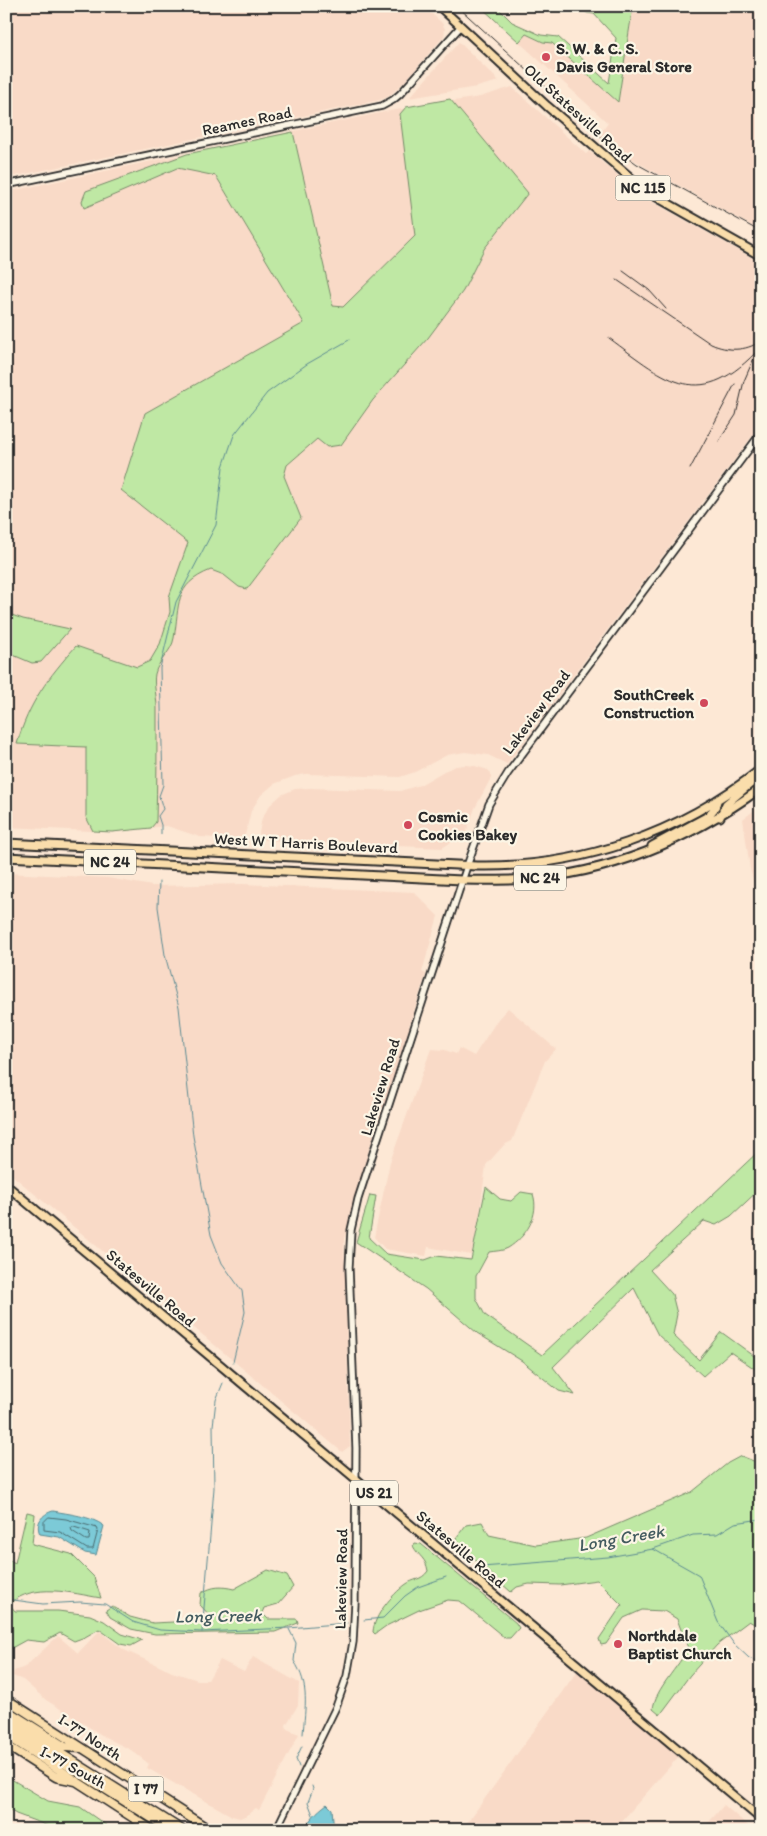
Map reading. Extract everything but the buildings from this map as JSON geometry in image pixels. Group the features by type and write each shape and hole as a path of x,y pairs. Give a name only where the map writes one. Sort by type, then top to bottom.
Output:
{"highway":[{"name":"I-77 North","path":"6,1699 210,1830"},
{"name":"I 77","path":"6,1710 65,1747 83,1748"},
{"path":"6,1719 182,1830"},
{"path":"6,1728 171,1830"},
{"name":"I 77","path":"6,1735 76,1781"},
{"name":"I-77 South","path":"6,1745 56,1776 76,1781 152,1830"}],"main road":[{"name":"Old Statesville Road","path":"439,6 554,112 646,191 761,256"},
{"name":"Reames Road","path":"6,185 382,106 400,94 461,26"},
{"name":"Lakeview Road","path":"276,1830 328,1725 350,1666 355,1617 356,1448 349,1266 351,1230 358,1199 462,880 489,804 508,773 761,433"},
{"name":"West W T Harris Boulevard","path":"6,843 467,866 524,865 592,854 651,835 717,802 761,769"},
{"path":"720,816 726,804 761,775"},
{"name":"West W T Harris Boulevard","path":"6,857 462,880 512,880 547,877 583,871 633,857 678,839 720,816 761,788"},
{"path":"633,857 704,818 713,811 717,802"},
{"name":"Statesville Road","path":"6,1185 761,1819"}],"shaded area":[{"path":"6,6 324,6 327,9 329,6 423,6 442,23 445,29 444,36 405,81 389,96 380,100 6,178"},
{"path":"633,6 761,6 761,231 656,173 599,136 608,123 519,42 526,34 543,42 552,43 618,102"},
{"path":"459,42 499,81 477,87 409,98"},
{"path":"512,87 586,154 589,151 649,200 761,263 761,424 507,764 488,755 465,752 447,755 415,772 400,777 306,774 295,776 274,784 261,795 251,811 245,835 238,839 200,837 167,826 112,832 6,827 6,192 389,111 480,97"},
{"path":"465,765 488,770 491,773 491,778 475,808 466,833 442,848 265,840 261,838 259,833 262,818 270,805 281,795 295,789 400,791 420,785 456,766"},
{"path":"761,805 761,909 750,869 743,819"},
{"path":"6,873 108,878 152,886 243,884 414,892 438,916 422,972 426,974 409,1026 412,1027 369,1149 344,1239 350,1446 342,1452 6,1170"},
{"path":"508,1008 556,1049 545,1061 512,1141 504,1145 486,1165 479,1220 471,1255 428,1247 426,1256 385,1249 374,1237 390,1162 431,1049 445,1050 456,1054 459,1048 474,1056 498,1019"},
{"path":"99,1631 124,1650 172,1672 198,1680 208,1680 220,1660 244,1672 253,1657 299,1683 298,1705 286,1725 287,1729 299,1734 259,1810 256,1808 240,1818 232,1816 147,1768 149,1764 131,1750 105,1737 46,1700 23,1680 13,1676 14,1671 25,1667 58,1636 78,1653"},
{"path":"578,1670 679,1756 614,1830 462,1830"},
{"path":"724,1805 753,1830 702,1830"}],"green space":[{"path":"480,6 496,6 512,22 541,35 558,37 609,83 616,38 594,14 587,13 576,6 633,6 618,102 552,43 543,42 526,34 519,42"},
{"path":"450,99 528,193 484,249 463,291 428,338 373,400 341,445 327,447 317,439 287,465 284,476 301,518 247,589 239,587 224,575 211,570 190,582 184,589 178,606 173,643 159,664 155,674 157,708 156,822 151,828 112,832 93,831 86,817 86,747 17,744 27,715 40,691 76,646 137,667 150,661 160,644 170,612 169,597 188,543 121,490 145,413 304,323 216,176 177,168 84,208 82,201 86,191 187,154 293,132 333,306 343,307 415,236 400,114 406,107"},
{"path":"6,613 23,619 70,629 41,662 32,663 6,652"},
{"path":"761,1149 761,1188 731,1216 716,1225 704,1221 650,1270 672,1294 677,1314 673,1335 699,1360 721,1332 761,1361 761,1373 730,1352 703,1376 658,1335 634,1288 553,1367 575,1395 559,1391 522,1361 477,1333 426,1289 356,1242 370,1195 376,1196 369,1238 386,1254 425,1260 436,1256 471,1260 486,1187 500,1199 511,1201 521,1192 533,1194 535,1210 530,1225 526,1232 508,1248 489,1252 476,1276 476,1298 485,1315 542,1355"},
{"path":"741,1456 761,1464 761,1628 749,1621 717,1645 690,1675 660,1715 653,1709 655,1701 688,1648 677,1619 664,1611 642,1610 624,1618 606,1644 601,1645 599,1639 622,1605 597,1580 560,1585 529,1584 517,1587 511,1592 461,1547 456,1538 466,1525 482,1522 489,1535 536,1545 586,1538 692,1492 728,1463"},
{"path":"27,1512 35,1514 32,1544 71,1554 94,1577 101,1598 65,1592 41,1591 19,1597 9,1604 15,1611 58,1611 90,1615 104,1621 122,1634 142,1640 131,1646 120,1644 99,1629 74,1641 60,1633 44,1642 26,1640 6,1651 6,1558 15,1563"},
{"path":"415,1543 421,1544 516,1623 519,1628 510,1638 505,1638 460,1601 448,1600 419,1610 386,1626 375,1634 373,1632 380,1612 389,1600 405,1585 423,1576 428,1571 424,1560 413,1546"},
{"path":"268,1570 287,1576 293,1587 278,1604 264,1608 262,1613 268,1619 297,1619 298,1623 275,1632 155,1634 131,1629 110,1617 106,1610 112,1606 130,1617 153,1623 214,1620 200,1605 201,1593 217,1587 234,1589"},
{"path":"6,1776 48,1801 80,1807 113,1830 59,1830 16,1814 6,1808"}],"water":[{"path":"53,1511 73,1514 104,1526 96,1555 85,1553 59,1537 40,1534 38,1526 40,1520 46,1514"},
{"path":"327,1804 332,1809 334,1830 304,1830 314,1816"}],"waterway":[{"path":"161,834 158,816 163,809 159,796 163,785 160,668 176,602 216,525 223,467 234,435 267,393 307,364 349,340"},
{"path":"159,882 158,907 165,955 179,1007 193,1136 211,1235 222,1263 242,1291 245,1312 233,1362"},
{"path":"202,1632 214,1488 213,1426 216,1400 223,1383"},
{"name":"Long Creek","path":"482,1567 608,1557 653,1549 693,1535 717,1534 735,1523 761,1519"},
{"path":"653,1549 699,1575 718,1622 734,1644 749,1658 761,1663"},
{"name":"Long Creek","path":"364,1620 383,1618 405,1596 418,1587 446,1577"},
{"name":"Long Creek","path":"6,1599 43,1604 80,1602 105,1604 133,1622 160,1630 202,1632 347,1623"},
{"path":"289,1629 296,1643 294,1661 299,1670 304,1688 303,1734"},
{"path":"299,1767 296,1759 302,1746"},
{"path":"312,1786 313,1789 308,1802 313,1815"}],"railway":[{"path":"457,6 599,136 637,164 761,232"},
{"path":"623,271 649,290 666,309"},
{"path":"617,280 711,344 723,348 742,349 761,341"},
{"path":"609,338 667,378 685,384 702,385 720,380 739,367 761,347"},
{"path":"719,441 736,415 744,381 754,358"},
{"path":"690,469 735,384"}],"place":[{"name":"S. W. & C. S. Davis General Store","path":"546,57"},
{"name":"SouthCreek Construction","path":"704,703"},
{"name":"Cosmic Cookies Bakey","path":"408,825"},
{"name":"Northdale Baptist Church","path":"618,1644"}]}
